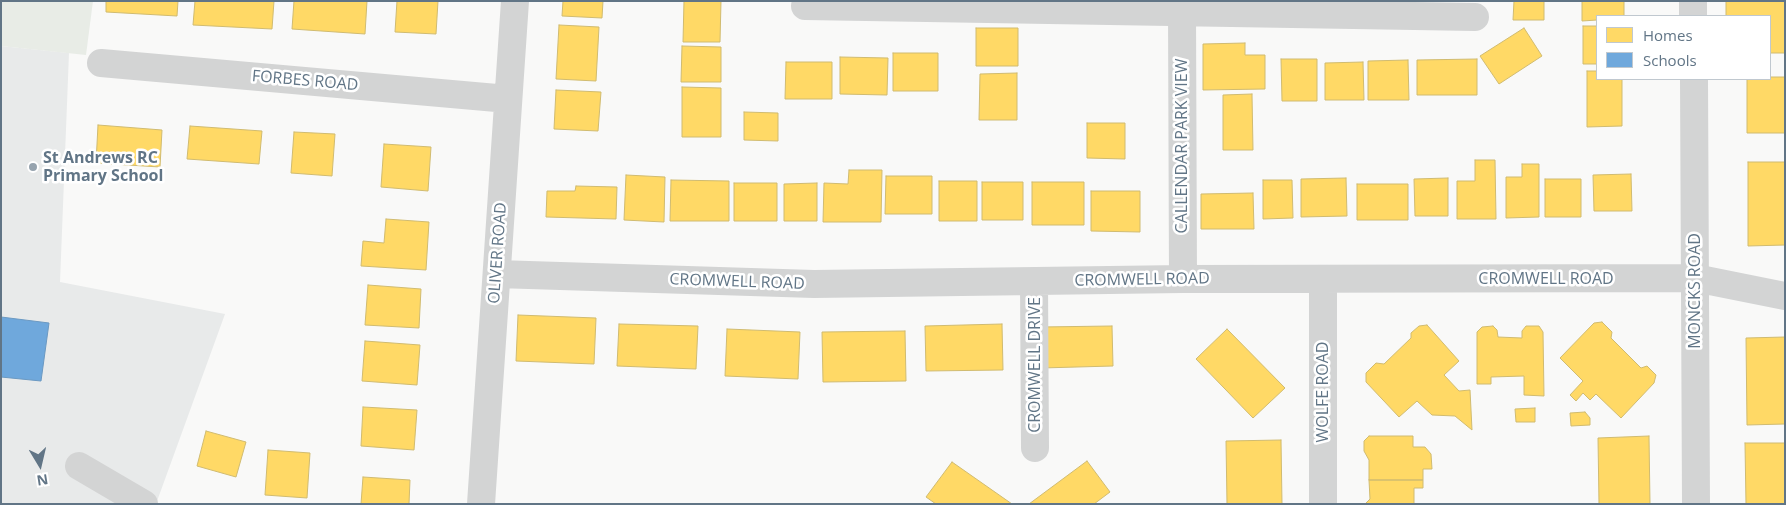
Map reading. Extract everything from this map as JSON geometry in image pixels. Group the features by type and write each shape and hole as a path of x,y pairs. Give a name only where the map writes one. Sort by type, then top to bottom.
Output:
{"street":[{"name":"OLIVER ROAD","path":"481,504 515,1"},
{"path":"1693,1 1693,15"},
{"path":"805,6 902,4 1182,12 1413,8 1475,17"},
{"name":"CALLENDAR PARK VIEW","path":"1182,12 1183,279"},
{"name":"FORBES ROAD","path":"101,64 508,99"},
{"name":"MONCKS ROAD","path":"1694,80 1696,504"},
{"name":"CROMWELL ROAD","path":"497,274 814,284 1183,279 1695,278 1785,296"},
{"name":"WOLFE ROAD","path":"1323,279 1323,504"},
{"name":"CROMWELL DRIVE","path":"1034,282 1035,448"},
{"path":"79,466 144,504"}],"shaded area":[{"path":"1,1 93,1 86,55 1,46"},
{"name":"St Andrews RC Primary School","path":"1,46 69,53 60,282 225,314 156,504 1,504"}],"building: Homes":[{"path":"106,1 178,1 177,16 106,12"},
{"path":"195,1 274,1 272,29 193,25"},
{"path":"294,1 367,1 365,34 292,29"},
{"path":"397,1 438,1 436,34 395,32"},
{"path":"563,1 603,1 602,18 562,16"},
{"path":"684,1 721,1 720,42 683,42"},
{"path":"1514,1 1544,1 1544,20 1513,20"},
{"path":"1582,1 1624,1 1624,15 1596,15 1596,20 1582,21"},
{"path":"1726,1 1785,1 1785,53 1771,53 1771,15 1726,15"},
{"path":"559,25 599,27 596,81 556,79"},
{"path":"1583,26 1596,26 1596,64 1583,64"},
{"path":"976,28 1018,28 1018,66 976,66"},
{"path":"1524,28 1542,56 1499,84 1480,56"},
{"path":"1245,43 1245,55 1265,55 1265,89 1203,90 1203,44"},
{"path":"682,46 721,47 721,82 681,82"},
{"path":"893,53 938,53 938,91 893,91"},
{"path":"840,57 888,58 887,95 840,94"},
{"path":"1281,59 1317,59 1317,101 1282,101"},
{"path":"1477,59 1477,95 1417,95 1417,60"},
{"path":"1408,60 1409,100 1368,100 1368,61"},
{"path":"786,62 832,62 832,99 785,99"},
{"path":"1363,62 1364,100 1325,100 1325,63"},
{"path":"1587,71 1596,71 1596,80 1622,80 1622,126 1587,127"},
{"path":"1017,73 1017,120 979,120 980,74"},
{"path":"1771,77 1785,77 1785,133 1747,133 1747,80 1771,80"},
{"path":"682,87 721,88 721,137 682,137"},
{"path":"556,90 601,92 598,131 554,129"},
{"path":"1252,94 1253,150 1223,150 1223,95"},
{"path":"744,112 778,113 778,141 744,140"},
{"path":"1087,123 1125,123 1125,159 1087,158"},
{"path":"98,125 162,130 160,167 96,163"},
{"path":"190,126 262,131 259,164 187,159"},
{"path":"294,132 335,134 332,176 291,173"},
{"path":"384,144 431,147 428,191 381,187"},
{"path":"1475,160 1495,160 1496,219 1457,219 1457,181 1475,181"},
{"path":"1748,162 1785,162 1785,245 1748,246"},
{"path":"1522,164 1539,164 1539,217 1506,218 1506,177 1522,177"},
{"path":"849,170 882,170 881,222 823,222 824,183 848,184"},
{"path":"1631,174 1632,211 1594,211 1593,175"},
{"path":"626,175 665,177 664,222 624,220"},
{"path":"886,176 932,176 932,214 885,214"},
{"path":"1346,178 1347,216 1301,217 1301,179"},
{"path":"1448,178 1448,216 1415,216 1414,179"},
{"path":"1545,179 1581,179 1581,217 1545,217"},
{"path":"671,180 729,181 729,221 670,221"},
{"path":"1263,180 1292,180 1293,218 1263,219"},
{"path":"939,181 977,181 977,221 939,221"},
{"path":"982,182 1023,182 1023,220 982,220"},
{"path":"1032,182 1084,182 1084,225 1032,225"},
{"path":"734,183 777,183 777,221 734,221"},
{"path":"817,183 817,221 784,221 784,184"},
{"path":"1357,184 1408,184 1408,220 1357,220"},
{"path":"576,186 617,187 616,219 546,217 547,191 575,191"},
{"path":"1091,191 1140,191 1140,232 1091,231"},
{"path":"1253,193 1254,229 1201,229 1201,194"},
{"path":"386,219 429,222 426,270 361,266 363,241 384,243"},
{"path":"368,285 421,289 419,328 365,325"},
{"path":"518,315 596,318 594,364 516,361"},
{"path":"1602,322 1612,332 1611,338 1641,368 1647,366 1656,375 1654,383 1621,418 1596,394 1590,400 1583,393 1576,401 1570,395 1583,381 1560,358 1594,323"},
{"path":"619,324 698,326 696,369 617,366"},
{"path":"1002,324 1003,370 926,371 925,326"},
{"path":"1427,325 1459,361 1444,375 1459,391 1470,390 1472,430 1455,416 1432,415 1417,401 1399,417 1366,382 1366,373 1376,363 1384,364 1411,338 1411,333 1419,326"},
{"path":"1112,326 1113,366 1041,368 1040,327"},
{"path":"1493,326 1497,330 1498,337 1522,338 1522,331 1526,326 1539,326 1543,332 1544,396 1524,395 1524,376 1491,377 1491,384 1477,384 1477,332 1482,327"},
{"path":"727,329 800,332 798,379 725,376"},
{"path":"1227,329 1285,388 1253,418 1196,359"},
{"path":"905,331 906,381 823,382 822,332"},
{"path":"1785,337 1785,424 1747,425 1746,338"},
{"path":"365,341 420,345 417,385 362,381"},
{"path":"363,407 417,410 414,450 361,446"},
{"path":"1535,408 1535,422 1516,422 1515,409"},
{"path":"1585,412 1590,418 1590,425 1571,426 1570,413"},
{"path":"206,431 246,442 236,477 197,466"},
{"path":"1369,436 1413,436 1413,447 1425,447 1431,454 1432,469 1423,469 1423,480 1369,480 1369,460 1364,451 1364,441"},
{"path":"1649,436 1650,504 1599,504 1598,438"},
{"path":"1281,440 1282,504 1227,504 1226,441"},
{"path":"1745,443 1785,443 1785,504 1746,504"},
{"path":"268,450 310,453 307,498 265,495"},
{"path":"1087,461 1110,492 1094,504 1029,504"},
{"path":"952,462 1012,504 936,504 926,497"},
{"path":"363,477 410,480 409,504 361,504"},
{"path":"1369,480 1423,480 1423,488 1414,488 1414,504 1365,504 1370,499"}],"building: Schools":[{"path":"1,317 49,323 41,381 1,377"}],"place":[{"name":"St Andrews RC Primary School","path":"33,167"}]}
